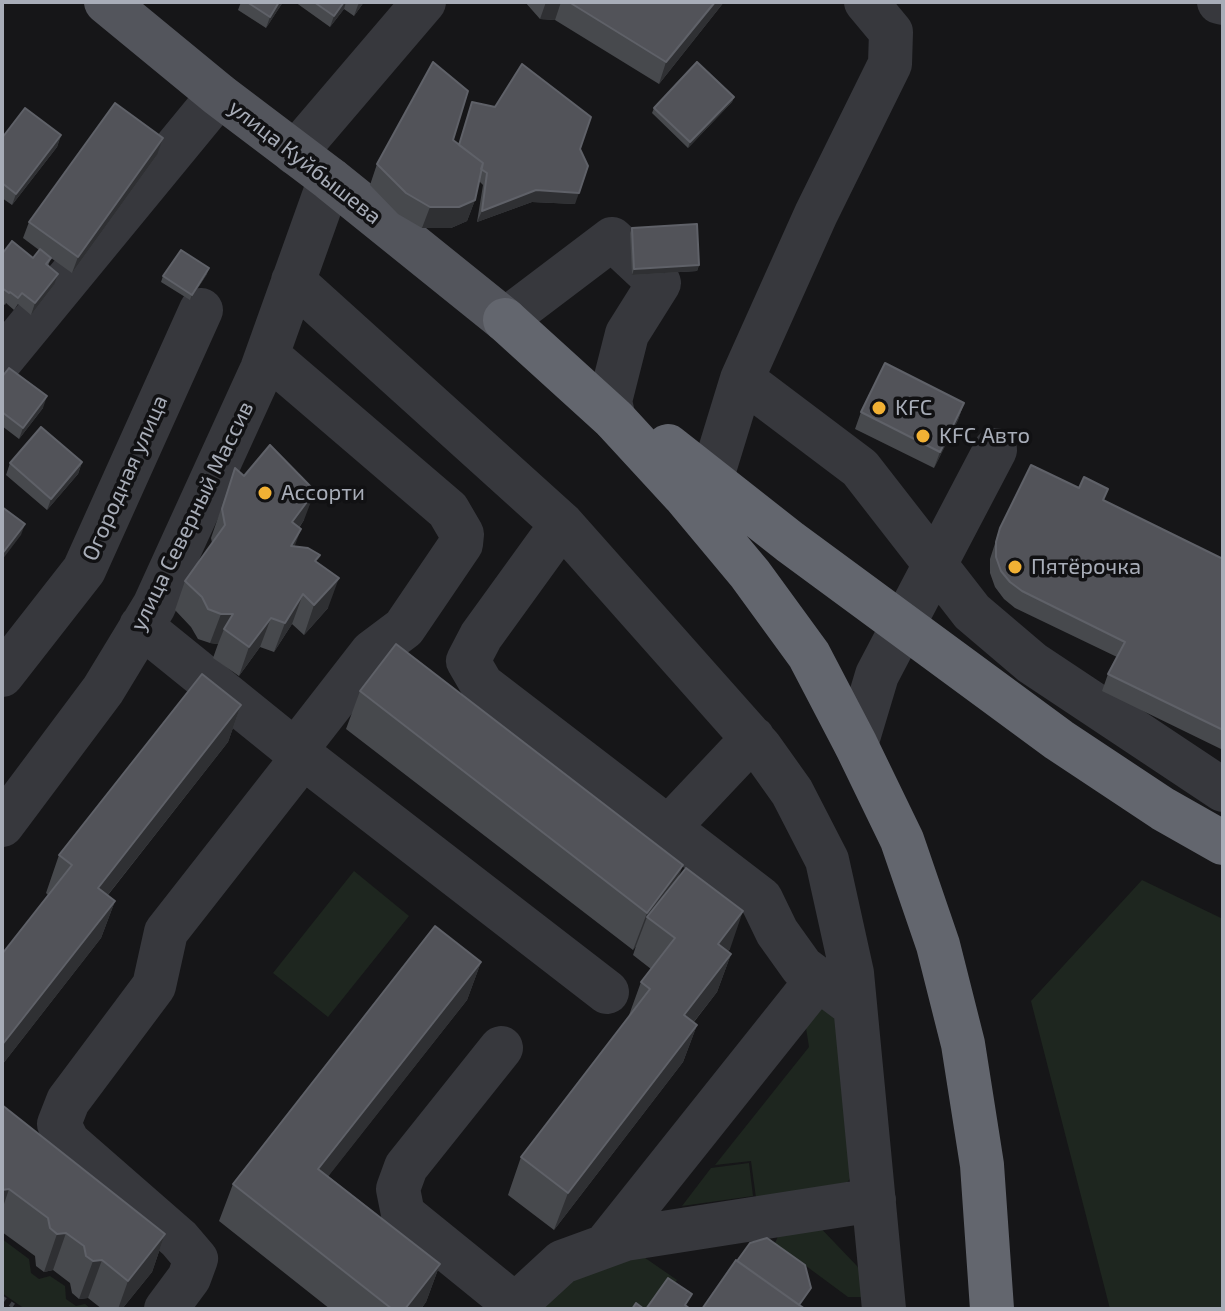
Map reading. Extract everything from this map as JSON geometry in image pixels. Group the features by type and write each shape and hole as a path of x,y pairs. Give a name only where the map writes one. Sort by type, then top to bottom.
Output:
{"highway":[{"path":"505,320 612,410 711,480 1059,740 1163,809 1223,843"},
{"path":"612,410 750,574 809,655 902,840 938,945 963,1044 982,1165 992,1309"}],"main road":[{"name":"улица Куйбышева","path":"106,2 505,320"}],"street":[{"path":"295,153 424,2"},
{"path":"711,480 742,379 816,214 890,64 891,32 866,2"},
{"path":"2,359 219,95"},
{"name":"улица Северный Массив","path":"2,825 103,690 154,606 267,355 330,179"},
{"path":"505,320 612,239 659,283 627,334 612,410"},
{"path":"293,281 562,524 753,738 792,792 827,860 852,973 884,1309"},
{"name":"Огородная улица","path":"2,675 84,570 201,310"},
{"path":"166,1309 189,1278 196,1259 179,1239 68,1142 59,1124 68,1101 154,986 166,932 372,652 404,628 461,544 462,534 448,510 267,355"},
{"path":"742,379 860,468 972,612 1032,663 1223,790"},
{"path":"856,745 877,675 995,450"},
{"path":"562,524 481,636 468,661 482,685 761,899 777,932 802,967 854,1006"},
{"path":"141,626 299,754 607,992"},
{"path":"668,828 753,738"},
{"path":"605,1246 817,980"},
{"path":"501,1048 406,1167 398,1189 403,1214 512,1306 562,1262 625,1239 874,1200"}],"path":[{"path":"2,1298 18,1309"}],"shaded area":[{"path":"354,871 409,916 328,1017 273,973"},
{"path":"1142,880 1223,919 1223,1309 1110,1309 1031,1001"},
{"path":"817,1008 839,1011 855,1169 849,1180 840,1191 677,1212 681,1208 756,1198 751,1161 715,1165 809,1047 804,1015"},
{"path":"749,1163 753,1196 682,1206 711,1168"},
{"path":"812,1219 857,1266 867,1283 863,1297 848,1297 775,1243 784,1223"},
{"path":"2,1239 29,1259 31,1273 39,1279 50,1276 65,1286 66,1299 76,1306 85,1304 91,1309 25,1309 2,1293"},
{"path":"625,1244 677,1280 657,1309 519,1309"}],"building":[{"path":"247,2 279,2 270,17"},
{"path":"314,2 344,2 334,16"},
{"path":"569,2 715,2 666,62"},
{"path":"433,62 468,91 453,140 483,163 475,200 459,207 430,207 406,193 377,164"},
{"path":"697,62 734,97 690,142 654,108"},
{"path":"522,64 591,117 580,149 588,166 579,193 536,190 482,211 487,173 481,169 483,163 459,145 472,102 495,107"},
{"path":"115,103 163,138 78,257 29,222"},
{"path":"25,108 61,135 16,194 2,183 2,138"},
{"path":"697,224 699,265 634,269 632,228"},
{"path":"12,241 33,258 40,249 51,258 46,264 58,274 35,303 22,293 18,298 2,288 2,254"},
{"path":"181,250 209,268 192,295 163,276"},
{"path":"885,363 964,403 940,452 861,412"},
{"path":"9,368 47,396 23,428 2,412 2,377"},
{"path":"41,427 82,462 51,499 10,463"},
{"path":"270,445 315,491 292,522 301,529 291,546 308,548 320,555 315,561 339,578 314,605 303,594 285,623 271,618 249,647 224,629 233,614 208,609 202,597 185,581 225,525 222,509 235,468 244,476"},
{"path":"1031,465 1079,488 1084,477 1108,489 1103,500 1223,559 1223,730 1108,674 1125,642 1022,591 1001,571 996,557 996,542"},
{"path":"2,507 25,524 2,554"},
{"path":"396,644 683,865 647,913 360,691"},
{"path":"202,674 241,705 98,888 115,901 2,1045 2,954 72,865 59,855"},
{"path":"686,868 743,911 718,944 731,954 684,1015 697,1025 568,1193 521,1157 650,989 641,982 675,938 647,917"},
{"path":"435,926 481,962 318,1169 440,1264 405,1309 392,1309 233,1184"},
{"path":"2,1105 165,1234 128,1281 102,1260 93,1261 86,1256 84,1246 66,1233 57,1234 50,1228 48,1218 9,1189 2,1190"},
{"path":"767,1238 805,1265 811,1288 799,1305 737,1261 750,1243"},
{"path":"736,1260 805,1309 702,1309"},
{"path":"668,1278 692,1294 685,1305 690,1309 646,1309"}],"place":[{"name":"KFC","path":"879,408"},
{"name":"KFC Авто","path":"923,436"},
{"name":"Ассорти","path":"265,493"},
{"name":"Пятёрочка","path":"1015,567"}]}
